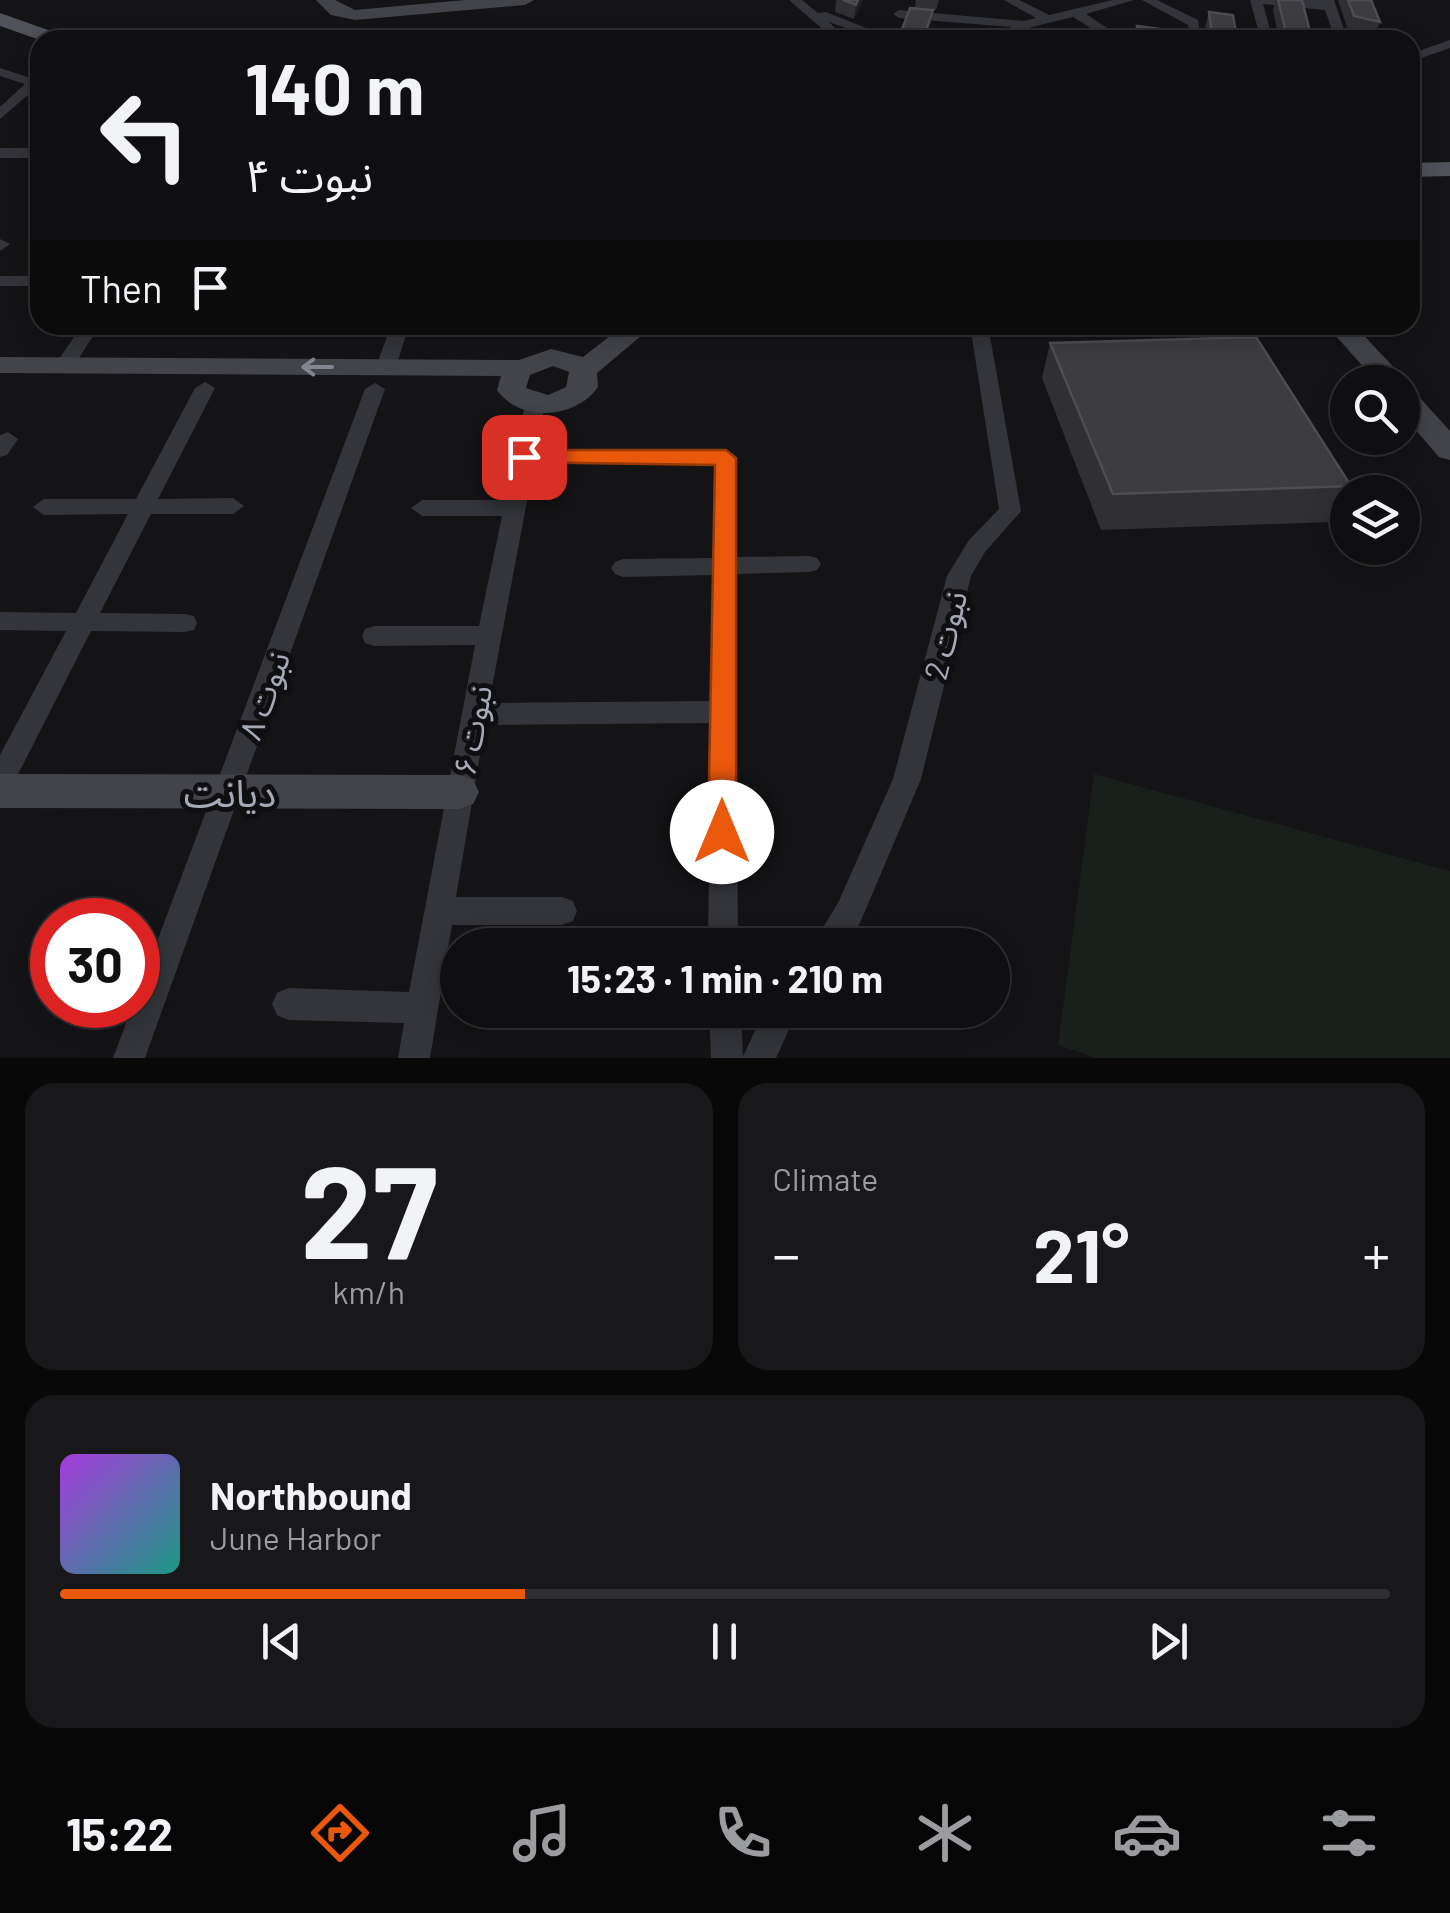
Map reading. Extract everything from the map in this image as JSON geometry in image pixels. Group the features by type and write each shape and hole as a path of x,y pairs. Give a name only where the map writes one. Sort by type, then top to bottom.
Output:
{"main road":[{"path":"326,0 336,11 355,15 396,6 525,0"},
{"path":"0,19 30,30"},
{"path":"0,42 30,53"},
{"path":"1420,153 1450,152"},
{"path":"1420,170 1450,169"},
{"path":"572,364 597,335"},
{"path":"572,364 623,335"},
{"path":"1348,335 1376,365"},
{"path":"0,386 211,378 381,378 522,387 575,396 586,378 572,364 538,359 522,387"},
{"path":"0,365 66,365 211,378"},
{"path":"1420,416 1450,450"},
{"name":"دیانت","path":"0,791 459,792"}],"street":[{"path":"795,0 832,30"},
{"path":"820,18 829,0"},
{"path":"974,20 978,0"},
{"path":"1010,0 1048,20"},
{"path":"1015,30 1128,0"},
{"path":"1148,0 1194,23 1194,30"},
{"path":"1265,30 1258,0 1329,4 1337,30"},
{"path":"901,7 1024,26 1027,30"},
{"path":"1076,13 1106,30"},
{"path":"820,18 860,30"},
{"path":"1420,54 1450,44"},
{"path":"0,72 30,81"},
{"path":"0,115 30,91"},
{"path":"0,153 30,153"},
{"path":"0,281 30,280"},
{"path":"66,365 84,335"},
{"name":"نبوت ۸","path":"129,1058 396,335"},
{"name":"نبوت 2","path":"840,928 850,914 906,779 959,576 977,546 1010,511 981,335"},
{"path":"0,782 211,378"},
{"name":"نبوت ۶","path":"414,1058 459,792 524,457 522,387"},
{"path":"524,457 726,458 722,928"},
{"path":"44,507 233,506"},
{"path":"422,508 514,508"},
{"path":"623,568 808,564"},
{"path":"0,621 185,624"},
{"path":"374,636 490,635"},
{"path":"475,714 723,712"},
{"path":"439,911 562,910"},
{"path":"288,1004 422,1008"},
{"path":"726,1028 727,1058"},
{"path":"760,1058 774,1028"}],"shaded area":[{"path":"1094,774 1450,871 1450,1058 1096,1058 1058,1045"}],"building":[{"path":"1278,0 1302,0 1310,30 1286,30"},
{"path":"1348,0 1371,0 1380,22 1354,16"},
{"path":"910,8 933,10 926,30 902,30"},
{"path":"1209,12 1233,15 1235,30 1212,30"},
{"path":"1256,337 1344,475 1330,475 1330,487 1113,494 1050,343"}],"route":[{"path":"524,457 726,458 722,832"}]}
